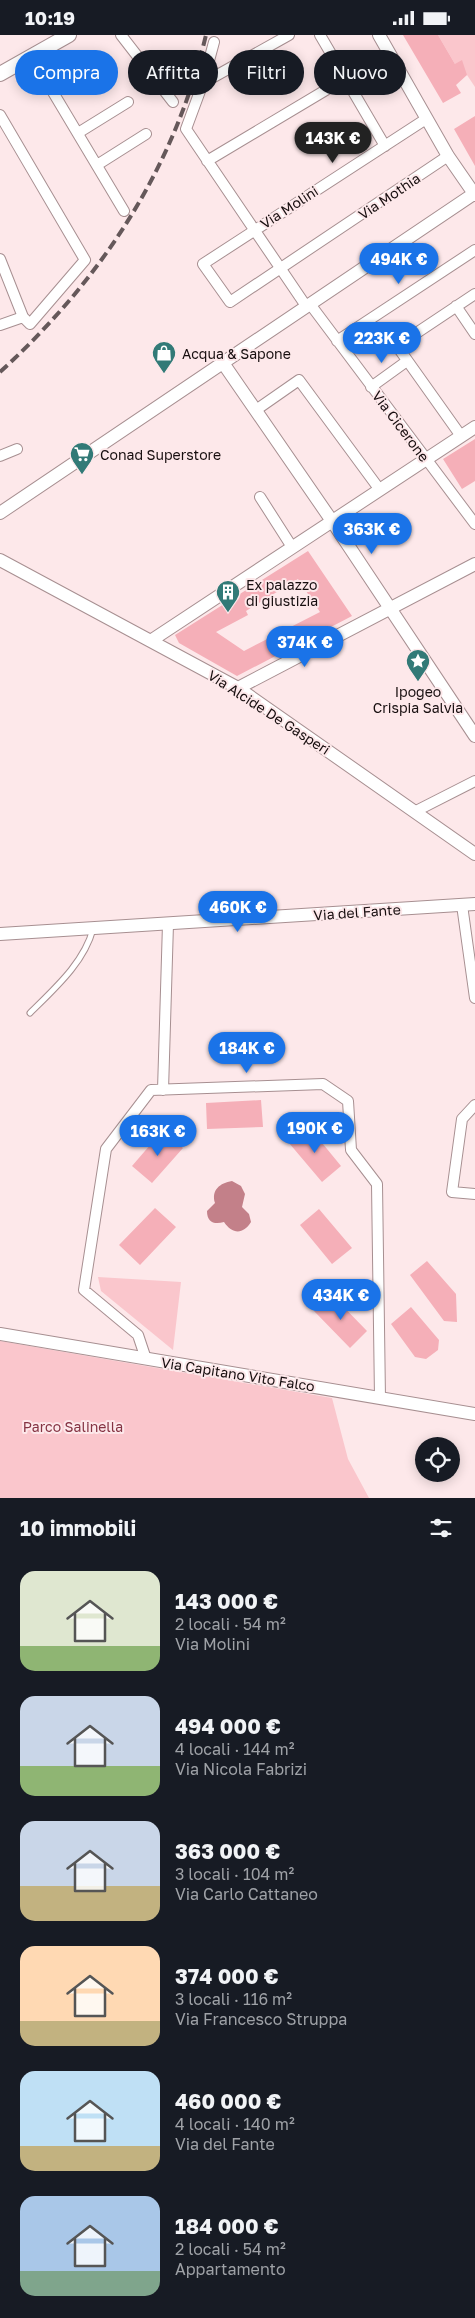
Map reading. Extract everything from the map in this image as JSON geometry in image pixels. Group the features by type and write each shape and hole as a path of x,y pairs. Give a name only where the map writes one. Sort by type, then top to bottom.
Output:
{"main road":[{"path":"44,50 69,35"},
{"path":"0,74 15,66"}],"street":[{"path":"121,35 173,102"},
{"path":"218,74 276,38 289,35"},
{"path":"320,35 329,50"},
{"path":"0,513 475,194 448,156 380,35"},
{"path":"212,50 214,42"},
{"path":"55,95 124,211"},
{"name":"Via Cicerone","path":"199,95 186,129 280,268 475,524"},
{"path":"207,161 318,95"},
{"path":"356,95 385,146"},
{"path":"78,133 128,102"},
{"path":"0,115 85,260 27,320 0,325"},
{"name":"Via Molini","path":"230,302 203,264 254,229 426,119"},
{"path":"97,165 146,134"},
{"name":"Via Mothia","path":"230,302 448,156"},
{"path":"337,341 475,250"},
{"path":"0,259 27,320"},
{"path":"461,436 397,346 475,294"},
{"path":"456,306 475,334"},
{"path":"371,387 407,361"},
{"path":"223,363 333,517 394,608 475,736"},
{"path":"256,411 299,380 380,490"},
{"path":"152,640 296,544 333,517 380,490 475,427"},
{"path":"0,457 17,449"},
{"path":"260,497 296,544"},
{"name":"Via Alcide De Gasperi","path":"0,560 152,640 238,688 475,854"},
{"path":"238,688 475,564"},
{"path":"416,811 475,781"},
{"name":"Via del Fante","path":"0,934 475,904"},
{"path":"462,905 475,998"},
{"path":"163,1090 168,924"},
{"path":"146,1359 138,1335 84,1289 106,1149 152,1090 322,1084 348,1101 351,1150 377,1184 380,1398"},
{"path":"475,1105 462,1119 452,1192 475,1194"},
{"name":"Via Capitano Vito Falco","path":"0,1334 475,1414"}],"lane":[{"path":"30,1013 61,982 89,943 93,929"}],"green space":[{"path":"438,35 475,35 475,87 467,75 455,64"},
{"path":"98,1277 181,1282 173,1350 101,1291"},
{"name":"Parco Salinella","path":"0,1341 332,1398 348,1459 369,1498 0,1498"}],"shaded area":[{"path":"232,1181 241,1186 245,1194 242,1207 249,1214 251,1222 241,1231 230,1229 224,1222 212,1222 207,1215 207,1211 215,1203 215,1191 220,1185"}],"building":[{"path":"403,35 438,35 455,64 462,60 467,75 456,85 461,93 443,103"},
{"path":"475,116 475,166 454,129"},
{"path":"475,439 475,481 462,489 443,459"},
{"name":"Ex palazzo di giustizia","path":"308,551 352,616 237,676 179,643 175,635","holes":["298,579 320,612 244,651 216,632 248,615 246,611"]},
{"path":"261,1100 263,1127 207,1129 206,1103"},
{"path":"309,1127 341,1166 322,1182 289,1143"},
{"path":"163,1130 183,1148 152,1183 132,1166"},
{"path":"155,1208 176,1227 140,1265 119,1245"},
{"path":"319,1209 352,1248 332,1264 300,1225"},
{"path":"427,1261 456,1294 457,1322 444,1321 410,1275"},
{"path":"331,1294 367,1331 350,1348 314,1311"},
{"path":"411,1307 439,1340 438,1350 426,1359 415,1357 391,1324"}],"railway":[{"path":"0,372 37,337 70,299 101,260 129,219 175,131 192,84 206,35"}],"place":[{"name":"Acqua & Sapone","path":"164,374"},
{"name":"Conad Superstore","path":"82,475"},
{"name":"Ex palazzo di giustizia","path":"228,613"},
{"name":"Ipogeo Crispia Salvia","path":"418,682"}]}
